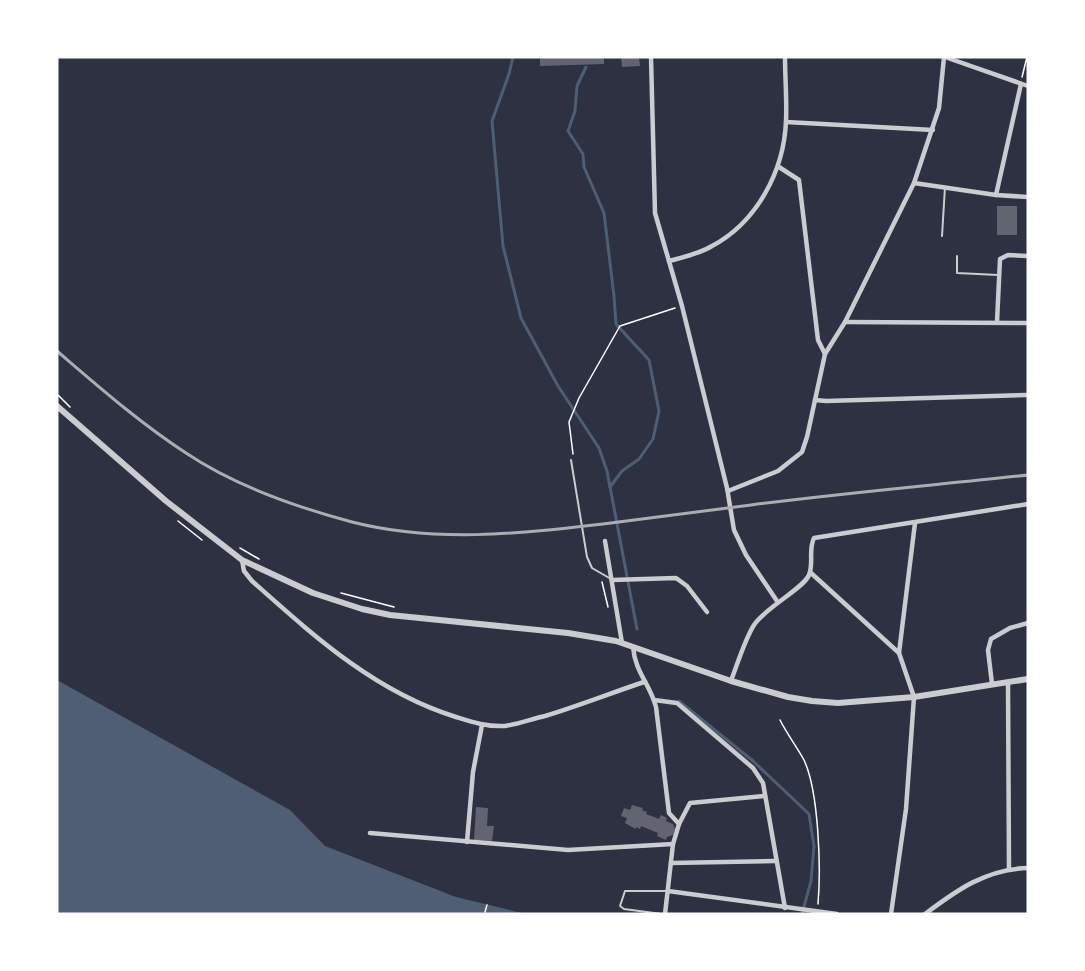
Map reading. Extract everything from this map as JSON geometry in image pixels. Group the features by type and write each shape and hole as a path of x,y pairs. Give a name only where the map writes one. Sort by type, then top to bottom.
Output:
{"street":[{"path":"651,57 655,213 728,491 734,530 746,555 777,601"},
{"path":"669,261 693,255 711,247 736,229 756,207 778,167 786,122 785,57"},
{"path":"728,491 778,471 802,452 825,354 845,322 914,183 939,108 945,57 1028,86"},
{"path":"996,195 1021,84"},
{"path":"786,122 933,130"},
{"path":"778,167 799,180 819,340 825,354"},
{"path":"914,183 996,195 1028,196"},
{"path":"997,322 999,263 1004,256 1028,256"},
{"path":"845,322 1028,323"},
{"path":"815,400 1028,395"},
{"path":"57,405 166,501 242,560 313,593 362,609 390,615 568,633 622,643 678,665 788,697 812,701 838,703 914,697 1028,679"},
{"path":"731,681 754,625 777,601 805,582 811,573 811,544 814,538 1028,504"},
{"path":"891,914 906,809 914,697 899,653 915,523"},
{"path":"605,541 622,643"},
{"path":"242,560 244,571 252,581 318,640 367,675 422,705 482,725 514,725 644,682"},
{"path":"811,573 899,653"},
{"path":"612,580 676,578 687,586 707,612"},
{"path":"992,684 988,650 992,639 1010,628 1028,623"},
{"path":"633,647 635,663 654,700 669,813 679,824"},
{"path":"1008,682 1009,869"},
{"path":"654,700 675,702 753,768 762,783 765,796 785,908"},
{"path":"467,842 473,772 482,725"},
{"path":"664,914 673,844 679,824 690,803 765,796"},
{"path":"370,833 568,850 673,844"},
{"path":"671,863 776,861"},
{"path":"925,914 972,882 1009,869 1028,868"},
{"path":"668,891 837,914"}],"lane":[{"path":"942,236 945,187"},
{"path":"957,256 957,273 998,275"},
{"path":"571,460 586,557 592,568 612,580"},
{"path":"664,914 624,909 620,906 626,891 668,891"}],"path":[{"path":"1021,84 1027,57"},
{"path":"571,460 574,450 568,422 619,328 681,306"},
{"path":"57,394 74,410"},
{"path":"239,547 261,560"},
{"path":"600,573 608,606"},
{"path":"336,592 400,608"},
{"path":"780,720 804,760 811,784 816,817 817,911"},
{"path":"485,912 487,905"}],"water":[{"path":"57,680 290,810 325,846 456,897 526,914 57,914"}],"building":[{"path":"540,57 604,57 604,64 540,66"},
{"path":"621,57 639,57 640,66 622,67"},
{"path":"997,206 1017,206 1017,235 997,235"},
{"path":"632,805 643,808 646,814 659,819 661,815 667,818 666,821 673,824 675,829 673,835 667,837 666,840 657,836 658,833 641,826 640,829 636,827 636,829 625,823 627,818 621,816 624,808 630,810"},
{"path":"476,807 488,808 487,826 494,826 492,841 474,840"}],"waterway":[{"path":"513,57 492,121 503,246 521,318 558,386 599,448 607,471 637,629"},
{"path":"586,67 577,86 575,111 568,131 583,154 584,167 604,213 616,324 649,360 659,411 653,439 639,459 622,471 610,487"},
{"path":"679,701 753,761 809,814 814,846 811,881 802,914"}],"railway":[{"path":"57,351 152,429 225,476 266,494 331,516 383,529 414,533 477,535 540,531 820,497 1028,475"}]}
